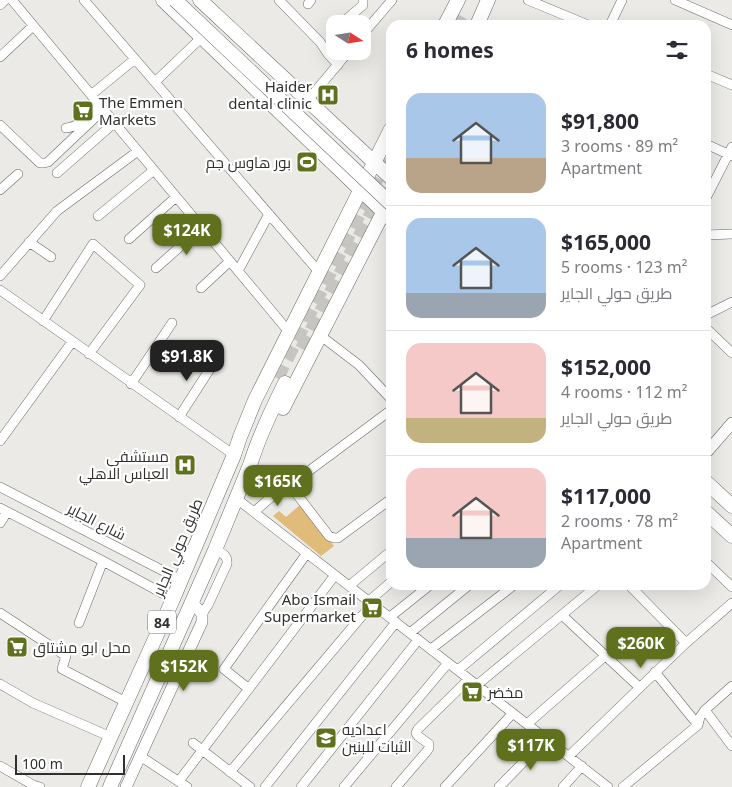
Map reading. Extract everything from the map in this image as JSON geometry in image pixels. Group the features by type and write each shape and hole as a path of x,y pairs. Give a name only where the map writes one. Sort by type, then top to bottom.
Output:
{"highway":[{"path":"163,0 344,174 386,210"},
{"path":"175,0 386,209"},
{"path":"187,0 386,190"},
{"path":"200,0 386,173"},
{"path":"450,20 462,9 482,0"},
{"path":"462,9 488,0"},
{"path":"234,455 255,400 386,138"},
{"path":"362,150 373,152 384,142"},
{"path":"344,174 352,189 352,202 349,211"},
{"path":"250,465 267,438 372,235 386,216"},
{"path":"372,235 386,227"},
{"name":"84","path":"110,787 237,499 281,381 234,455"},
{"name":"طريق حولي الجاير","path":"88,787 181,580 234,455"},
{"path":"711,487 732,506"},
{"path":"711,517 732,536"}],"main road":[{"path":"711,447 732,423"},
{"path":"126,787 202,622 202,614 192,602"}],"street":[{"path":"0,5 5,0"},
{"path":"12,0 289,332"},
{"path":"84,0 319,272"},
{"path":"279,0 320,42 338,65"},
{"path":"351,15 362,5 363,0"},
{"path":"371,24 392,0"},
{"path":"528,0 576,20"},
{"path":"612,20 622,0"},
{"path":"675,0 732,25"},
{"path":"0,57 33,26"},
{"path":"155,82 202,37"},
{"path":"91,95 135,59"},
{"path":"308,100 342,60"},
{"path":"711,76 732,85"},
{"path":"0,125 40,162 44,163 48,162 101,108"},
{"path":"66,128 78,124 101,108"},
{"path":"57,173 114,123"},
{"path":"711,146 731,153 711,189"},
{"path":"0,276 57,211 138,151"},
{"path":"98,216 154,170"},
{"path":"0,190 18,174"},
{"path":"129,239 176,197"},
{"path":"238,271 269,214"},
{"path":"156,268 202,227"},
{"path":"711,236 732,234"},
{"path":"29,242 50,257"},
{"path":"43,321 93,244 140,285 89,354"},
{"path":"201,288 230,261"},
{"path":"0,290 234,455"},
{"path":"711,312 732,302"},
{"path":"131,384 172,322"},
{"path":"711,333 732,353"},
{"path":"320,336 359,365 386,394"},
{"path":"0,441 72,342"},
{"path":"179,417 216,361"},
{"path":"254,512 287,484 304,476 386,414"},
{"path":"250,465 275,482 287,484 329,536 334,538 338,538 386,503"},
{"name":"شارع الجاير","path":"0,487 181,580"},
{"path":"237,499 608,787"},
{"path":"0,523 3,510 173,598"},
{"path":"202,614 227,564 226,556 215,550"},
{"path":"249,689 224,670 307,553"},
{"path":"349,586 386,555"},
{"path":"79,623 103,561"},
{"path":"711,567 732,587"},
{"path":"140,756 183,784 203,750 335,575"},
{"path":"230,772 370,602 386,587"},
{"path":"265,787 393,620 425,590"},
{"path":"410,633 463,590"},
{"path":"431,649 508,590"},
{"path":"458,670 554,590"},
{"path":"477,685 592,590"},
{"path":"634,590 686,643"},
{"path":"568,756 686,643 732,603"},
{"path":"0,613 66,656 62,669 126,702"},
{"path":"562,615 639,687"},
{"path":"301,787 418,640"},
{"path":"527,724 606,656"},
{"path":"344,787 448,663"},
{"path":"655,672 698,725"},
{"path":"396,787 429,748 428,744 416,733 418,729 469,679"},
{"path":"0,684 33,703 111,737"},
{"path":"623,787 698,725 700,717 705,710 732,686"},
{"path":"705,710 732,746"},
{"path":"445,787 513,713"},
{"path":"499,787 546,739"},
{"path":"193,743 250,787"},
{"path":"0,766 35,786"},
{"path":"563,787 582,766"}],"shaded area":[{"path":"300,505 334,546 321,556 273,516 279,511 286,517"}],"tunnel":[{"path":"456,20 459,15"},
{"path":"277,378 386,160"},
{"path":"302,349 386,185"}],"place":[{"name":"Haider dental clinic","path":"328,95"},
{"name":"The Emmen Markets","path":"83,111"},
{"name":"بور هاوس جم","path":"307,162"},
{"name":"مستشفى العباس الاهلي","path":"185,465"},
{"name":"Abo Ismail Supermarket","path":"372,608"},
{"name":"محل ابو مشتاق","path":"17,647"},
{"name":"مخضر","path":"472,692"},
{"name":"اعداديه الثبات للبنين","path":"326,738"}]}
